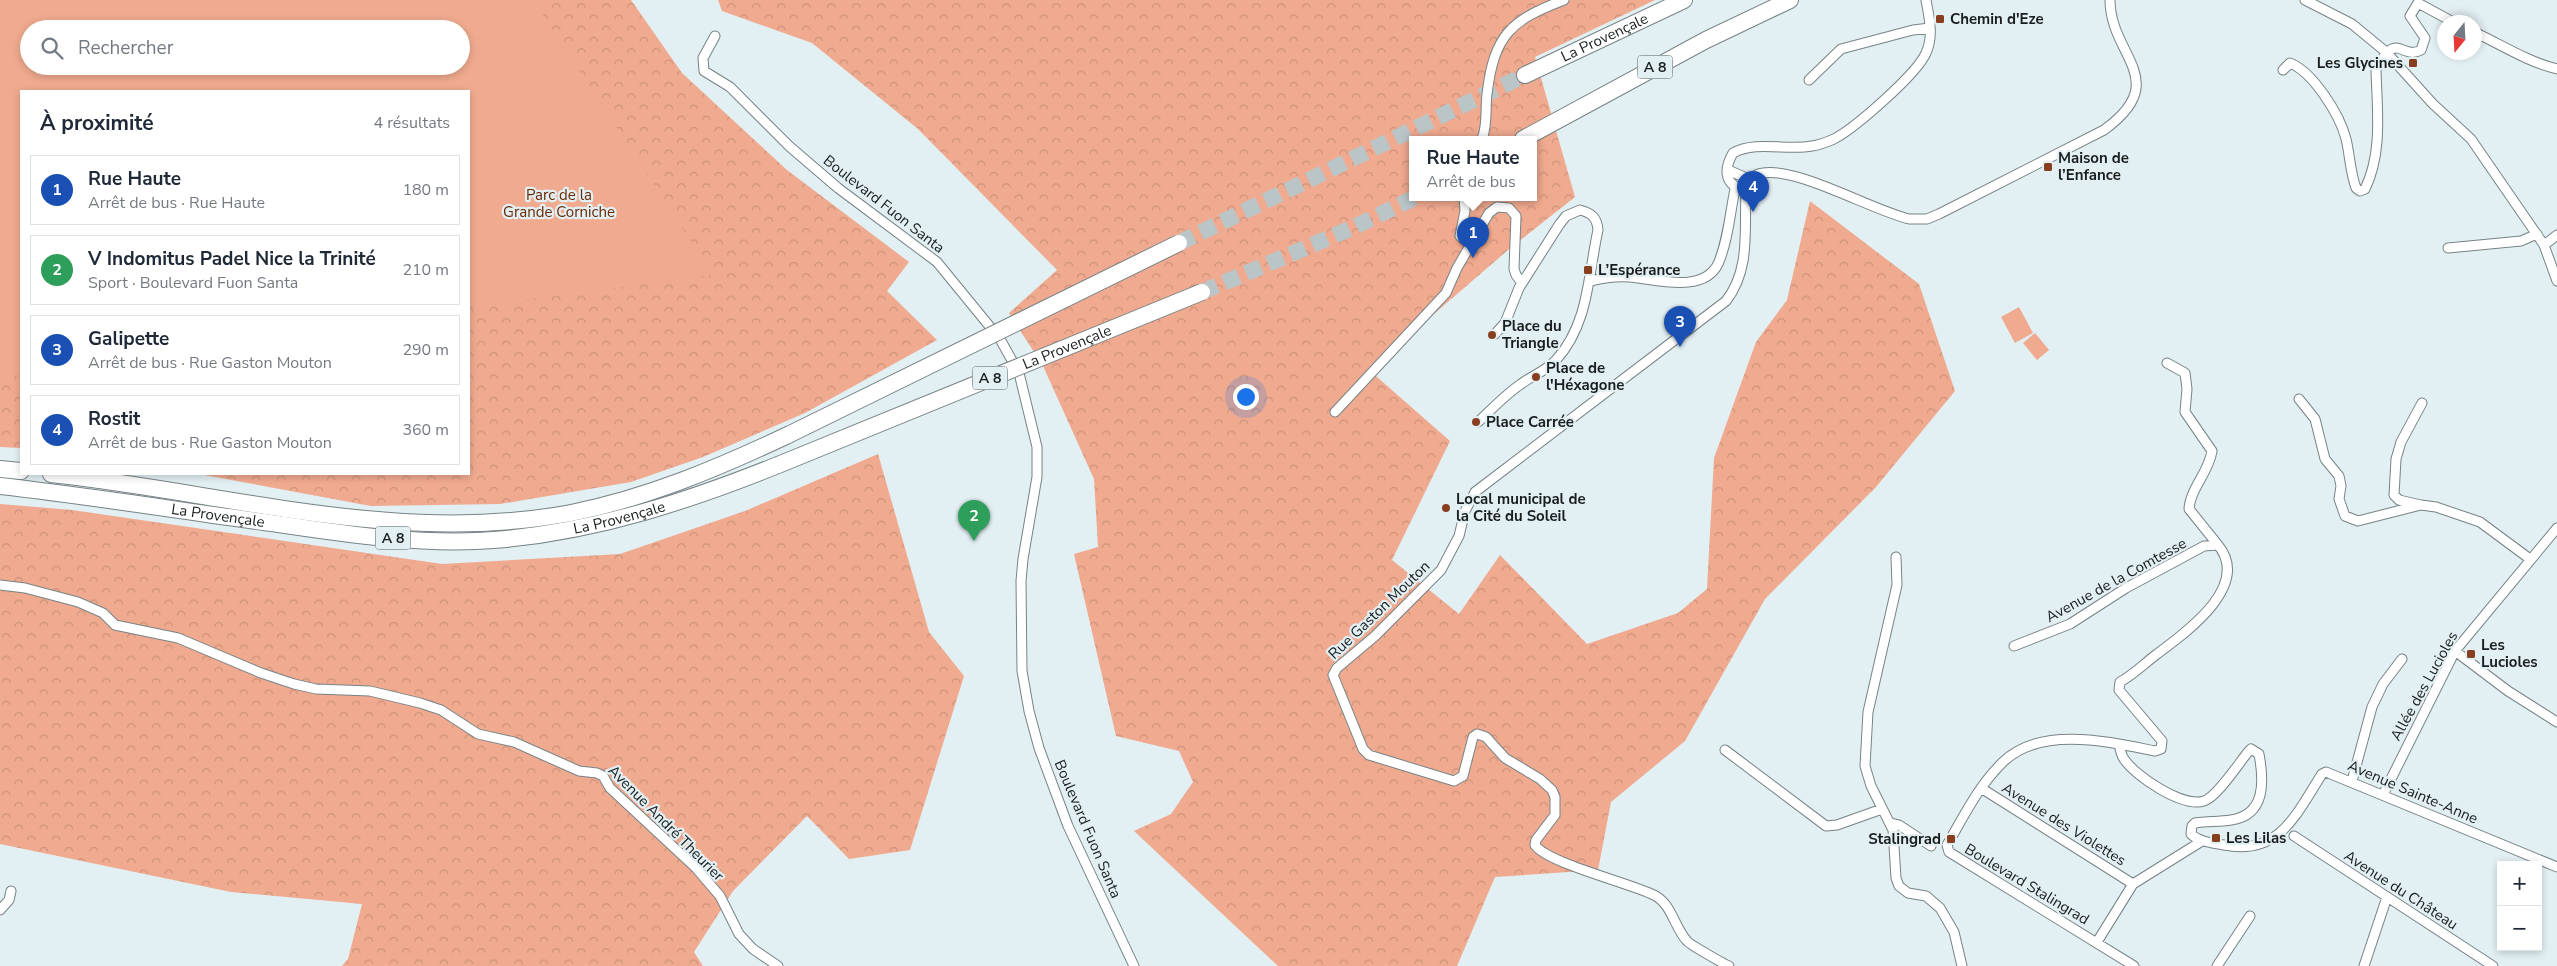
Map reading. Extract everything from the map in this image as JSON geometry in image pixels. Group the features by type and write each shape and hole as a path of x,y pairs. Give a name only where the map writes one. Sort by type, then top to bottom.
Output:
{"highway":[{"name":"La Provençale","path":"1524,76 1684,0"},
{"name":"A 8","path":"1529,136 1706,40 1790,0"},
{"name":"La Provençale","path":"59,475 374,520 482,522 550,516 607,505 694,476 788,435 1179,243"},
{"name":"La Provençale","path":"0,486 360,536 423,540 504,539 573,530 627,518 688,500 1202,292"},
{"path":"0,469 20,471"}],"street":[{"path":"1482,136 1487,93 1498,48 1506,33 1522,20 1564,0"},
{"path":"1746,191 1735,189 1730,182 1728,170 1730,158 1738,151 1756,147 1808,147 1826,142 1841,134 1882,101 1921,62 1927,51 1930,28 1926,0"},
{"path":"1728,170 1750,180 1756,174 1775,173 1809,182 1909,219 1927,219 1939,214 2104,130 2123,113 2135,93 2137,78 2113,21 2110,0"},
{"path":"2305,0 2352,24 2386,52 2433,104 2472,139 2538,234 2557,281"},
{"path":"2283,70 2290,63 2298,66 2317,86 2336,114 2346,138 2352,177 2356,188 2360,191 2365,189 2370,178 2379,123 2376,70 2386,52 2397,47 2410,53 2421,50 2425,38 2410,16 2418,3 2440,15"},
{"path":"1809,80 1841,49 1913,30 1930,28"},
{"name":"Boulevard Fuon Santa","path":"715,36 703,58 704,71 730,87 789,146 838,188 937,262 1000,340 1019,373 1037,447 1037,477 1022,559 1021,581 1022,672 1029,711 1039,748 1068,826 1134,966"},
{"path":"2482,36 2513,50 2534,63 2557,69"},
{"name":"Rue Gaston Mouton","path":"1729,966 1690,944 1661,899 1643,890 1550,857 1538,850 1535,845 1536,840 1555,815 1555,797 1548,786 1505,758 1486,736 1481,734 1473,737 1463,776 1454,781 1370,756 1364,749 1333,675 1337,668 1375,636 1441,570 1460,536 1465,511 1475,492 1726,301 1738,283 1744,260 1746,191 1750,180"},
{"path":"1591,281 1628,277 1686,282 1705,278 1711,274 1720,258 1735,189"},
{"path":"1464,201 1465,211 1460,236 1471,245"},
{"path":"1334,412 1446,293 1493,208 1509,208 1514,211 1517,223 1514,268 1516,275 1522,282"},
{"path":"1478,422 1521,384 1546,370 1564,350 1584,308 1591,281 1597,222 1588,212 1580,210 1566,216 1522,282 1505,323 1495,334"},
{"path":"2448,248 2521,241 2538,234"},
{"path":"2544,245 2557,235"},
{"path":"2097,942 2133,884 2202,841 2191,834 2192,826 2195,823 2245,817 2255,808 2261,795 2259,754 2252,749 2209,798 2197,801 2179,798 2147,780 2123,758 2119,744 2155,751 2161,749 2162,741 2119,690 2120,682 2187,632 2211,606 2225,581 2227,570 2228,561 2218,545 2188,509 2189,502 2206,471 2212,451 2185,412 2187,389 2185,373 2167,363"},
{"path":"2299,399 2315,419 2325,459 2339,476 2341,486 2339,499 2345,516 2358,521 2421,505"},
{"path":"2422,403 2399,447 2394,495 2399,500 2436,507 2480,522 2530,559"},
{"name":"Allée des Lucioles","path":"2383,795 2455,651 2557,528"},
{"name":"Avenue de la Comtesse","path":"2014,646 2070,624 2126,588 2204,546 2218,545"},
{"path":"1896,558 1897,585 1868,712 1864,762 1866,775 1882,809 1891,823 1899,886 1908,893 1926,896 1940,908 1954,932 1962,966"},
{"name":"Avenue André Theurier","path":"0,585 25,588 78,602 103,613 115,625 178,638 277,679 316,689 370,691 420,703 441,710 478,734 514,742 562,765 603,776 610,788 696,868 720,896 738,934 753,949 778,966"},
{"path":"2455,651 2508,691 2557,722"},
{"path":"2352,781 2372,706 2383,684 2402,660"},
{"name":"Boulevard Stalingrad","path":"2119,744 2076,738 2043,742 2005,760 1981,788 1947,844 1948,852 2134,966"},
{"path":"1724,750 1826,826 1837,825 1882,809"},
{"name":"Avenue Sainte-Anne","path":"2202,841 2237,848 2263,844 2272,839 2295,814 2322,774 2331,772 2557,867"},
{"name":"Avenue des Violettes","path":"1981,788 2133,884"},
{"path":"1891,823 1898,825 1931,846"},
{"name":"Avenue du Château","path":"2294,836 2493,966"},
{"path":"0,910 9,900 11,891"},
{"path":"2364,966 2387,897"},
{"path":"2218,966 2250,916"}],"green space":[{"path":"0,0 631,0 682,73 787,170 909,262 887,291 937,340 805,413 703,457 631,482 500,504 371,506 204,475 470,475 470,90 20,90 20,448 0,447"},
{"name":"Parc de la Grande Corniche","path":"0,0 533,0 713,275 470,307 470,90 20,90 20,375 0,380"},
{"path":"718,0 1655,0 1535,57 1575,197 1508,250 1369,370 1450,441 1392,560 1459,614 1500,555 1587,644 1678,613 1707,589 1714,458 1756,342 1787,300 1810,201 1919,284 1955,391 1876,487 1765,599 1685,741 1611,802 1598,870 1495,877 1457,966 1278,966 1134,831 1171,814 1193,782 1179,751 1116,736 1074,554 1098,547 1094,479 1043,366 1009,313 1057,270 918,129 812,43 722,11"},
{"path":"2019,307 2033,333 2015,343 2001,317"},
{"path":"2035,333 2049,350 2037,360 2023,343"},
{"path":"878,454 929,632 964,676 910,850 849,859 807,816 733,891 694,952 703,966 342,966 348,959 362,904 231,892 0,844 0,504 72,510 442,564 620,554 745,511"}],"tunnel":[{"path":"1179,243 1525,75"},
{"path":"1202,292 1352,228 1409,200"}],"place":[{"name":"Chemin d'Eze","path":"1940,19"},
{"name":"Les Glycines","path":"2413,63"},
{"name":"Maison de l’Enfance","path":"2048,167"},
{"name":"Rostit","path":"1753,212"},
{"name":"Rue Haute","path":"1473,258"},
{"name":"L’Espérance","path":"1588,270"},
{"name":"Place du Triangle","path":"1492,335"},
{"name":"Galipette","path":"1680,347"},
{"name":"Place de l'Héxagone","path":"1536,377"},
{"name":"Place Carrée","path":"1476,422"},
{"name":"Local municipal de la Cité du Soleil","path":"1446,508"},
{"name":"V Indomitus Padel Nice la Trinité","path":"974,541"},
{"name":"Les Lucioles","path":"2471,654"},
{"name":"Les Lilas","path":"2216,838"},
{"name":"Stalingrad","path":"1951,839"}]}
